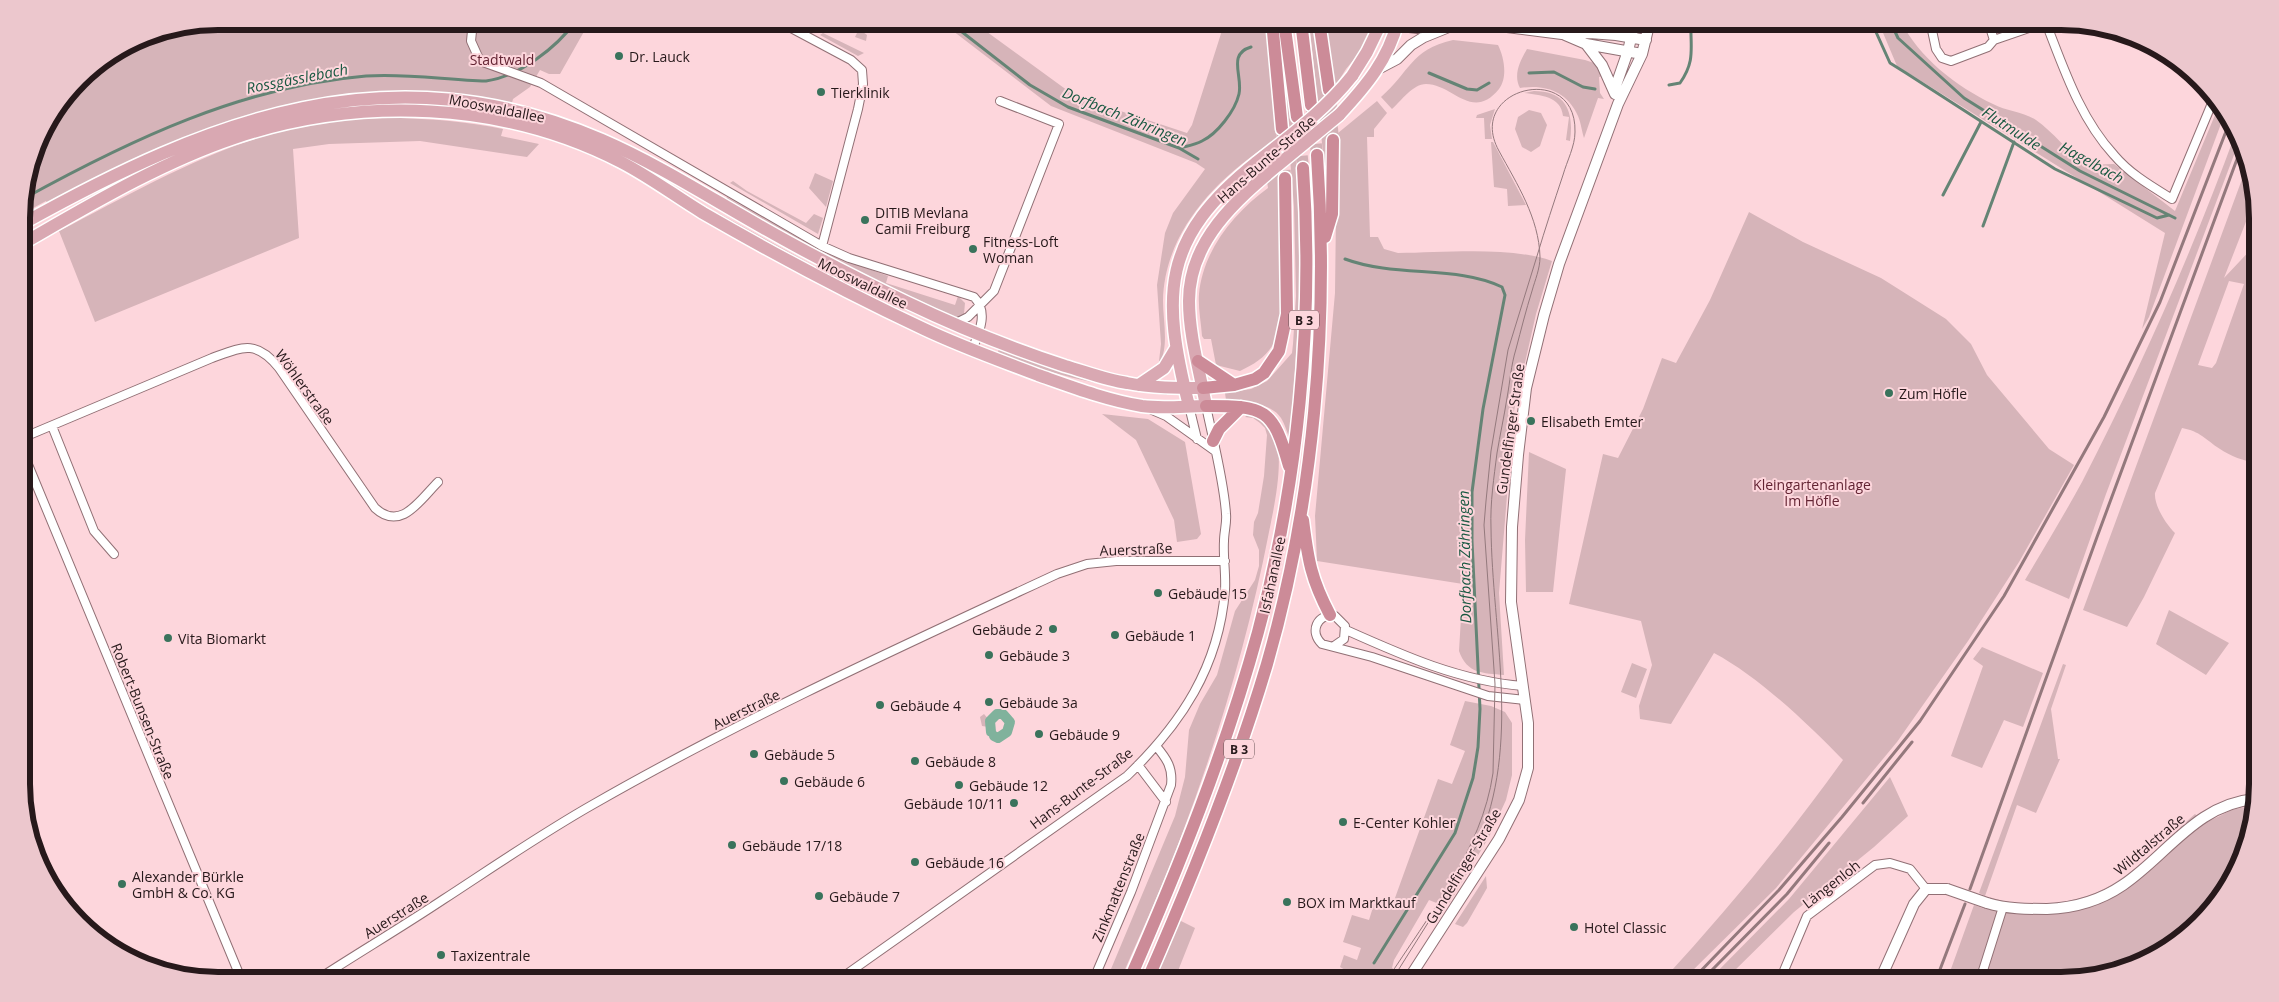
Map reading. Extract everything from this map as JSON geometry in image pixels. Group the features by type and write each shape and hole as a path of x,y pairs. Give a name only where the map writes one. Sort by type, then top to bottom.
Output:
{"highway":[{"path":"1273,30 1282,129"},
{"path":"1285,30 1297,117"},
{"path":"1302,30 1311,105"},
{"path":"1320,30 1329,90"},
{"path":"1322,252 1332,214 1333,140"},
{"name":"Isfahanallee","path":"1150,972 1198,857 1250,718 1281,605 1301,508 1314,401 1320,327 1322,252 1317,155"},
{"name":"Isfahanallee","path":"1132,972 1183,853 1233,714 1270,584 1290,471 1300,383 1306,284 1303,168"},
{"path":"1203,388 1234,385 1255,379 1264,373 1276,357 1282,341 1287,314 1285,178"},
{"path":"1198,361 1234,385"},
{"path":"1206,406 1240,407 1258,411 1271,419 1282,440 1290,471"},
{"path":"1214,446 1219,430 1240,407"},
{"path":"1301,508 1311,573 1316,589 1330,615"}],"main road":[{"name":"Hans-Bunte-Straße","path":"1189,406 1176,348 1172,297 1175,271 1188,236 1206,211 1224,191 1315,116 1340,91 1367,52 1378,30"},
{"name":"Hans-Bunte-Straße","path":"1206,406 1189,299 1196,264 1205,243 1221,218 1262,178 1322,130 1364,88 1389,50 1394,30"},
{"name":"Mooswaldallee","path":"30,219 82,190 146,160 201,137 256,118 301,107 342,101 386,98 448,100 532,115 604,141 671,175 840,270 978,335 1023,353 1100,377 1139,385 1203,388"},
{"name":"Mooswaldallee","path":"30,240 162,169 209,147 272,127 322,116 354,112 419,110 460,114 541,130 603,154 644,175 698,210 808,272 852,295 972,350 1110,399 1144,406 1206,406"},
{"path":"1139,385 1164,368 1176,348"}],"street":[{"name":"Mooswaldallee","path":"472,30 471,41 480,61 541,83 822,246 849,258 974,297 981,304"},
{"name":"Mooswaldallee","path":"795,30 852,60 862,70 863,84 858,109 822,246"},
{"name":"Hans-Bunte-Straße","path":"1426,30 1441,30"},
{"path":"1378,69 1397,59 1411,45 1441,30"},
{"name":"Hans-Bunte-Straße","path":"1531,30 1562,34 1589,33 1646,40"},
{"path":"1589,33 1594,30"},
{"path":"1614,91 1634,30"},
{"name":"Gundelfinger Straße","path":"1413,972 1499,839 1519,800 1525,781 1529,740 1512,602 1512,527 1526,388 1555,277 1618,104 1642,54 1648,30"},
{"path":"1932,30 1936,49 1942,58 1950,61 1988,47 1994,40 2024,30"},
{"path":"1991,30 1994,40"},
{"path":"2051,30 2077,101 2113,155 2136,176 2172,199 2211,105"},
{"name":"Hans-Bunte-Straße","path":"1562,34 1586,44 1642,54"},
{"path":"1586,44 1602,65 1618,104"},
{"path":"954,324 968,317 994,291 1059,124 1000,101"},
{"path":"972,350 978,335 982,313 981,304"},
{"name":"Wöhlerstraße","path":"30,435 212,358 236,349 254,348 269,355 279,368 375,508 383,516 390,518 404,515 438,482"},
{"path":"1144,406 1166,416 1197,440 1214,446"},
{"name":"Hans-Bunte-Straße","path":"1189,406 1197,440"},
{"name":"Hans-Bunte-Straße","path":"849,972 927,915 1085,807 1138,765 1176,722 1204,676 1224,603 1226,516 1206,406"},
{"path":"52,426 94,531 114,554"},
{"name":"Robert-Bunsen-Straße","path":"30,469 238,972"},
{"name":"Auerstraße","path":"329,972 445,898 506,856 676,758 754,718 1057,574 1087,564 1116,560 1225,561"},
{"path":"1523,686 1488,683 1472,679 1397,652 1346,630 1339,618 1330,615 1320,619 1314,629 1315,635 1322,644 1401,666 1488,696 1525,700"},
{"path":"1334,646 1342,642 1346,630"},
{"name":"Zinkmattenstraße","path":"1096,972 1166,802 1172,774 1169,763 1156,746"},
{"path":"1138,765 1166,802"},
{"name":"Wildtalstraße","path":"1926,889 1947,889 1987,903 2016,909 2056,908 2090,902 2107,895 2138,874 2201,818 2227,805 2248,800"},
{"name":"Längenloh","path":"1783,972 1807,916 1875,865 1890,863 1910,870 1926,889"},
{"path":"1884,972 1914,904 1926,889"},
{"path":"1983,972 2003,907"}],"green space":[{"name":"Stadtwald","path":"206,30 585,30 560,74 549,74 540,70 530,87 513,99 511,107 316,101 48,204 46,201 30,210 36,170 44,146 55,124 69,104 85,85 124,55 146,44 170,36","holes":["301,85 245,99 200,114 245,98"]},
{"path":"858,30 867,35 866,41 855,37"},
{"path":"952,30 984,30 1075,96 1187,133 1192,125 1222,30 1268,30 1275,106 1282,292 1281,314 1277,335 1271,348 1263,357 1240,371 1216,365 1211,339 1204,339 1202,336 1199,310 1202,278 1214,248 1232,221 1268,188 1262,149 1225,178 1194,214 1181,234 1165,277 1163,301 1165,341 1163,356 1160,362 1161,344 1157,285 1165,233 1173,213 1205,169 1196,163 1051,106"},
{"path":"1280,30 1298,181 1300,234 1299,293 1290,439 1282,420 1271,409 1248,402 1226,400 1225,393 1251,389 1267,381 1292,353 1296,296 1294,207"},
{"path":"1310,30 1371,30 1361,51 1336,85 1338,133 1377,101 1387,113 1374,129 1374,137 1367,137 1370,237 1378,237 1384,249 1398,253 1517,253 1552,261 1536,314 1514,411 1499,593 1504,675 1477,671 1462,659 1459,651 1463,584 1317,561 1315,516 1335,293 1337,134 1329,140 1327,190"},
{"path":"1882,30 1906,30 1928,59 1966,89 1993,104 2036,120 2083,165 2114,164 2175,211 2216,113 2222,121 2149,317 2142,329 2165,233 1897,66"},
{"path":"823,33 864,53 858,56 820,35"},
{"path":"1453,40 1498,45 1504,67 1502,84 1499,89 1489,98 1480,102 1471,102 1445,89 1426,84 1416,87 1392,109 1381,97 1419,56 1439,44"},
{"path":"1527,49 1597,64 1605,75 1599,77 1600,93 1604,99 1598,98 1584,138 1578,116 1573,107 1561,95 1538,87 1520,88 1517,73"},
{"path":"1534,91 1545,92 1561,99 1566,106 1571,121 1570,141 1566,140 1569,117 1563,116 1561,109 1554,100 1524,93"},
{"path":"1495,109 1490,125 1492,139 1485,139 1484,118 1476,118 1477,115"},
{"path":"1529,110 1541,113 1547,125 1540,146 1531,152 1522,147 1515,129 1518,117"},
{"path":"400,118 452,121 503,129 501,136 539,144 527,157 420,141 329,144 293,149 299,238 95,322 59,231 179,169 241,143 273,133 318,123 353,119"},
{"path":"2233,141 2236,149 2106,494 2069,599 2025,580 2082,482 2104,439 2165,309"},
{"path":"1491,142 1493,142 1526,205 1508,206 1507,189 1494,187"},
{"path":"815,173 833,181 826,207 809,188"},
{"path":"2244,175 2249,214 2224,278 2249,251 2249,461 2233,456 2198,434 2182,428 2155,493 2156,503 2161,514 2175,533 2127,627 2083,610","holes":["2229,281 2244,284 2216,363 2212,368 2198,365"]},
{"path":"733,181 747,191 806,223 814,214 823,218 818,234 730,183"},
{"path":"727,197 825,253 888,276 886,283 955,305 958,296 965,303 964,314 955,319 843,265 726,200"},
{"name":"Kleingartenanlage Im Höfle","path":"1749,212 1803,242 1881,278 1946,319 1971,344 1987,375 2049,449 2074,465 2019,562 1968,641 1897,742 1776,888 1691,972 1670,972 1756,873 1843,760 1798,716 1765,688 1714,653 1671,724 1640,719 1639,706 1652,665 1641,621 1569,604 1603,454 1618,458 1643,409 1662,358 1676,363 1710,300"},
{"path":"718,213 820,269 854,283 965,336 832,278 716,215"},
{"path":"999,349 1166,391 1167,395 1102,384 1059,374 997,355"},
{"path":"1250,413 1269,426 1277,441 1279,453 1274,509 1252,609 1221,723 1175,853 1124,972 1110,972 1175,816 1185,777 1189,730 1200,704 1217,675 1235,611 1255,580 1259,566 1259,550 1253,535 1264,476 1267,435 1265,428 1260,423 1253,418 1245,417"},
{"path":"1102,414 1148,419 1185,442 1201,534 1197,539 1177,542 1174,520 1136,440"},
{"path":"1529,452 1566,469 1553,592 1526,592 1525,540"},
{"path":"2169,610 2229,643 2206,675 2156,644"},
{"path":"1982,647 2043,673 2023,727 2004,720 1982,768 1951,756 1983,666 1973,659"},
{"path":"1632,663 1647,669 1636,698 1621,692"},
{"path":"2063,664 2066,665 2051,709 2058,759 2060,759 2036,813 2017,805 1985,896 1979,893"},
{"path":"1465,701 1491,706 1505,712 1512,723 1512,775 1506,800 1489,837 1450,902 1444,906 1429,900 1394,960 1392,968 1398,972 1347,972 1340,967 1344,955 1357,960 1361,948 1343,942 1352,915 1369,920 1374,904 1391,909 1438,779 1452,784 1465,751 1450,745"},
{"path":"984,714 990,721 989,727 982,726 980,717"},
{"path":"1890,777 1908,816 1874,847 1794,912 1733,972 1717,972 1789,899"},
{"path":"2247,807 2243,832 2235,856 2224,878 2194,917 2155,947 2133,958 2109,966 2073,972 1950,972 1974,905 1985,909 1989,897 2004,901 2037,904 2054,903 2087,896 2102,890 2127,875 2195,814 2205,823 2232,810"},
{"path":"1486,876 1487,888 1467,923 1463,927 1455,924"},
{"path":"1179,920 1195,928 1178,972 1157,972"}],"waterway":[{"name":"Rossgässlebach","path":"32,194 104,156 146,137 188,119 232,104 276,91 320,82 366,76 396,75 486,81 499,78 524,67 548,51 569,30"},
{"name":"Dorfbach Zähringen","path":"960,30 1030,85 1068,107 1179,148 1198,159"},
{"name":"Hagelbach","path":"1669,85 1680,83 1685,75 1691,54 1691,30"},
{"name":"Flutmulde","path":"1875,30 1890,63 2055,169 2157,218 2169,215"},
{"name":"Hagelbach","path":"1894,30 1898,38 1964,98 2080,171 2175,218"},
{"name":"Hagelbach","path":"1179,148 1197,144 1208,138 1219,128 1234,108 1240,87 1238,60 1244,50 1251,47"},
{"name":"Hagelbach","path":"1529,73 1554,72 1583,87 1595,89"},
{"name":"Hagelbach","path":"1429,73 1467,89 1477,90 1489,83"},
{"path":"1943,195 1981,122"},
{"path":"1983,226 2014,142"},
{"name":"Dorfbach Zähringen","path":"1345,259 1365,265 1446,273 1484,280 1502,287 1505,295 1483,409 1472,492 1472,541 1480,709 1478,747 1473,778 1455,833 1374,963"},
{"path":"991,732 990,721 997,714 1003,714 1010,722 1007,732 998,738 994,736"}],"tunnel":[{"path":"1329,92 1333,140"},
{"path":"1312,108 1317,155"},
{"path":"1298,120 1303,168"},
{"path":"1283,134 1285,178"}],"tram line":[{"path":"1543,90 1559,96 1571,110 1575,137 1539,248 1536,229 1526,202 1499,151 1492,129 1496,111 1508,98 1525,91 1543,90"},
{"path":"1392,972 1436,907 1465,855 1478,829 1493,773 1495,684 1484,525 1491,451 1508,350 1539,248"},
{"path":"1397,972 1477,845 1491,807 1498,768 1501,728 1501,688 1491,519 1492,500 1497,453 1513,361 1538,270 1539,248"}],"railway":[{"path":"1700,972 1779,890 1842,817 1920,721 2004,596 2104,417 2160,302 2227,129"},
{"path":"1970,889 2097,537 2238,156"},
{"path":"1863,803 1912,742"},
{"path":"1712,970 1787,894 1829,843"},
{"path":"1939,972 1965,904"}],"place":[{"name":"Dr. Lauck","path":"619,56"},
{"name":"Tierklinik","path":"821,92"},
{"name":"DITIB Mevlana Camii Freiburg","path":"865,220"},
{"name":"Fitness-Loft Woman","path":"973,249"},
{"name":"Zum Höfle","path":"1889,393"},
{"name":"Elisabeth Emter","path":"1531,421"},
{"name":"Gebäude 15","path":"1158,593"},
{"name":"Gebäude 2","path":"1053,629"},
{"name":"Gebäude 1","path":"1115,635"},
{"name":"Vita Biomarkt","path":"168,638"},
{"name":"Gebäude 3","path":"989,655"},
{"name":"Gebäude 3a","path":"989,702"},
{"name":"Gebäude 4","path":"880,705"},
{"name":"Gebäude 9","path":"1039,734"},
{"name":"Gebäude 5","path":"754,754"},
{"name":"Gebäude 8","path":"915,761"},
{"name":"Gebäude 6","path":"784,781"},
{"name":"Gebäude 12","path":"959,785"},
{"name":"Gebäude 10/11","path":"1014,803"},
{"name":"E-Center Kohler","path":"1343,822"},
{"name":"Gebäude 17/18","path":"732,845"},
{"name":"Gebäude 16","path":"915,862"},
{"name":"Alexander Bürkle GmbH & Co. KG","path":"122,884"},
{"name":"Gebäude 7","path":"819,896"},
{"name":"BOX im Marktkauf","path":"1287,902"},
{"name":"Hotel Classic","path":"1574,927"},
{"name":"Taxizentrale","path":"441,955"}]}
